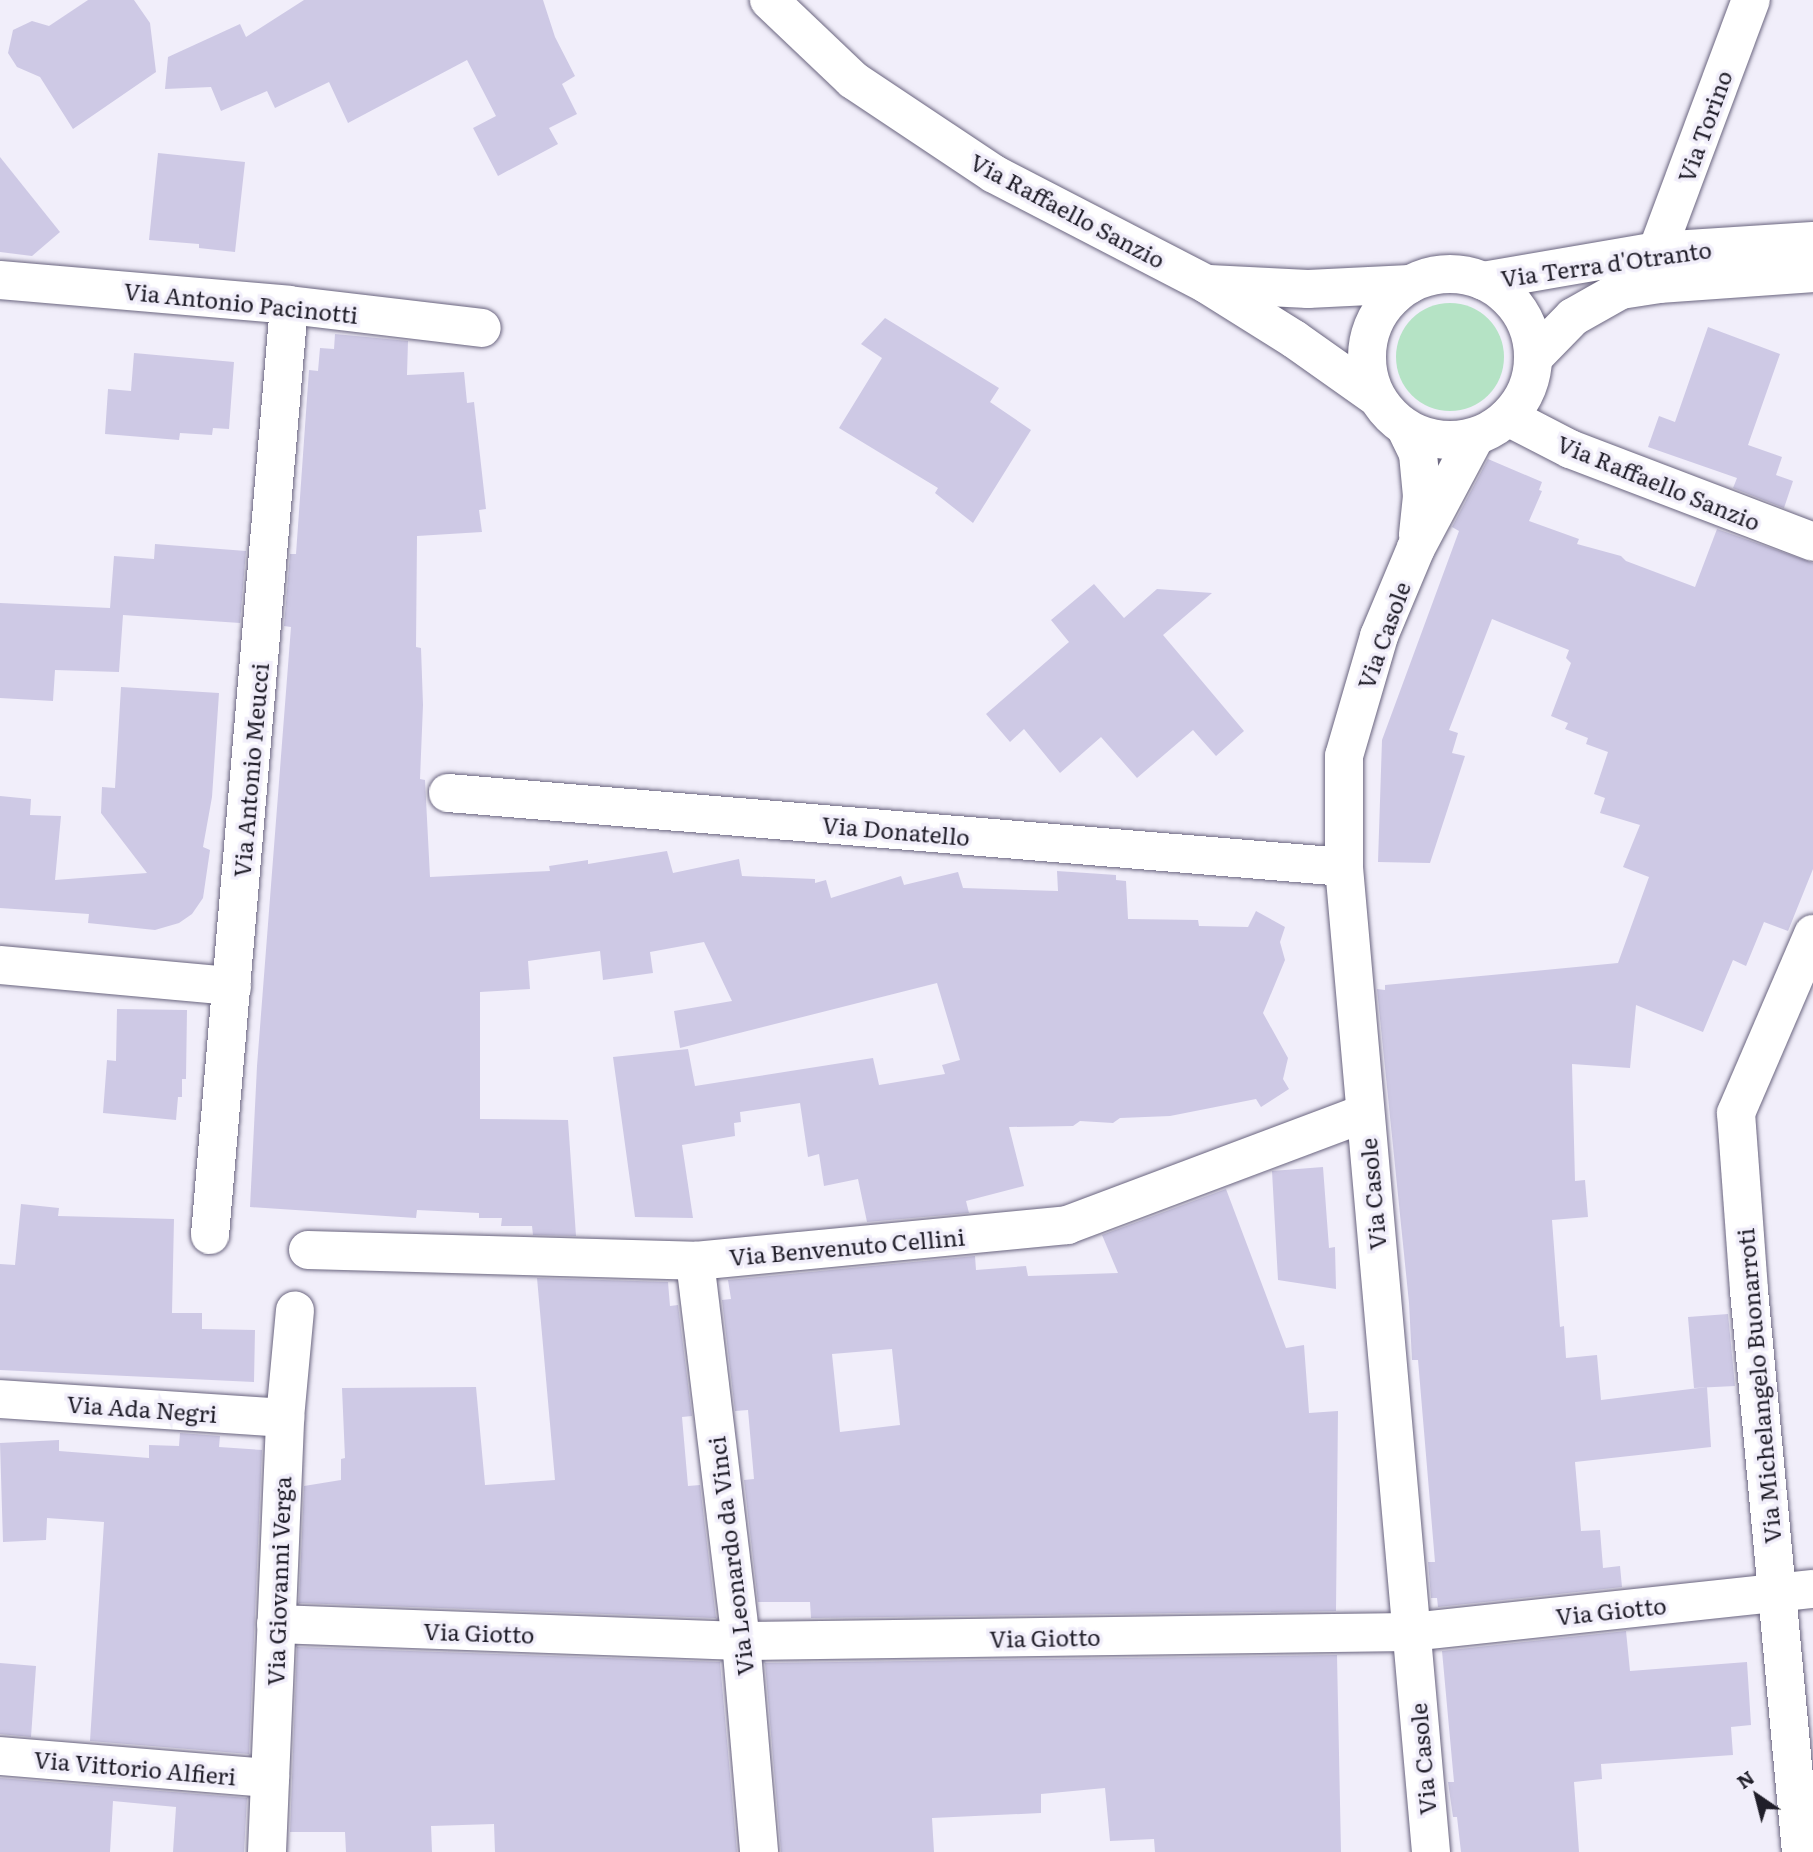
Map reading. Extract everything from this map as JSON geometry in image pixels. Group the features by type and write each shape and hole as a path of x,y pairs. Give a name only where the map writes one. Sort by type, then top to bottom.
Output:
{"street":[{"name":"Via Raffaello Sanzio","path":"769,0 853,80 994,174 1206,284"},
{"name":"Via Torino","path":"1657,251 1751,0"},
{"name":"Via Terra d'Otranto","path":"1483,281 1657,251 1813,241"},
{"name":"Via Terra d'Otranto","path":"1533,358 1573,317 1621,290 1660,284 1813,273"},
{"path":"1206,284 1308,289 1410,284 1446,274 1483,281 1514,304 1531,339 1533,358 1530,380 1521,400 1508,417 1475,437 1452,441 1428,438 1406,429 1389,415 1376,397 1368,377 1366,356 1370,334 1378,314 1392,297 1410,284"},
{"name":"Via Antonio Pacinotti","path":"0,280 289,305 482,328"},
{"path":"1206,284 1294,339 1376,397"},
{"name":"Via Antonio Meucci","path":"210,1235 289,305"},
{"name":"Via Raffaello Sanzio","path":"1508,417 1570,449 1813,542"},
{"name":"Via Casole","path":"1406,429 1418,454 1422,496 1416,548"},
{"name":"Via Casole","path":"1431,1852 1344,867 1344,756 1379,636 1416,548 1475,437"},
{"name":"Via Donatello","path":"448,793 1344,867"},
{"name":"Via Michelangelo Buonarroti","path":"1801,1852 1801,1715 1795,1590 1736,1113 1813,934"},
{"path":"0,965 232,986"},
{"name":"Via Benvenuto Cellini","path":"308,1250 695,1261 1068,1225 1365,1113"},
{"name":"Via Leonardo da Vinci","path":"695,1261 741,1641 759,1852"},
{"name":"Via Giovanni Verga","path":"267,1852 285,1418 295,1310"},
{"name":"Via Ada Negri","path":"0,1399 285,1418"},
{"name":"Via Giotto","path":"276,1624 741,1641 1410,1632 1795,1590"},
{"name":"Via Vittorio Alfieri","path":"0,1756 270,1778"}],"green space":[{"path":"1450,303 1471,307 1488,319 1500,336 1504,357 1500,378 1488,395 1471,407 1450,411 1429,407 1412,395 1400,378 1396,357 1400,336 1412,319 1429,307"}],"building":[{"path":"88,0 134,0 150,23 156,72 73,129 40,77 17,67 8,53 13,30 32,21 49,26"},
{"path":"304,0 543,0 555,37 575,76 562,84 577,114 549,128 558,144 498,176 473,128 496,116 467,60 348,123 329,82 275,108 267,91 221,111 211,87 165,89 168,57 240,24 246,37"},
{"path":"158,153 245,162 235,252 199,248 199,244 149,240"},
{"path":"0,157 60,232 32,256 0,252"},
{"path":"885,318 999,388 990,402 1031,430 973,523 935,493 938,488 839,428 882,358 861,344"},
{"path":"1708,327 1780,354 1748,445 1782,457 1776,475 1793,481 1784,508 1733,488 1737,478 1648,447 1659,416 1675,422"},
{"path":"335,334 408,341 407,375 464,372 467,403 474,402 486,509 479,510 482,532 417,536 416,647 421,648 423,705 420,779 425,780 430,877 550,871 549,866 588,860 588,864 667,851 673,873 739,859 742,876 815,879 815,883 826,880 831,898 901,876 904,885 958,872 963,888 1058,891 1057,871 1116,875 1116,880 1126,881 1128,919 1198,920 1199,926 1248,927 1256,911 1285,927 1280,942 1285,960 1263,1013 1288,1058 1283,1079 1289,1089 1261,1107 1256,1099 1170,1116 1120,1118 1113,1123 1080,1121 1073,1126 1009,1127 1024,1186 966,1201 969,1213 867,1222 858,1179 824,1186 819,1154 808,1157 800,1103 740,1112 741,1122 734,1123 735,1136 682,1145 693,1218 635,1217 613,1057 688,1049 695,1086 873,1058 879,1085 945,1074 942,1065 960,1060 937,983 680,1048 674,1011 732,1001 704,942 650,952 653,973 603,980 600,951 528,961 530,989 480,992 480,1119 568,1120 576,1236 533,1235 532,1226 501,1226 502,1218 479,1218 479,1213 417,1210 416,1218 250,1207 257,1066 291,627 284,626 290,554 296,554 309,370 318,371 320,348 334,349"},
{"path":"134,353 234,362 229,429 213,428 212,435 180,433 179,440 105,434 108,389 131,391"},
{"path":"1488,459 1542,482 1539,490 1542,491 1529,521 1579,539 1577,544 1621,556 1626,561 1695,587 1717,529 1813,563 1813,869 1788,931 1764,922 1746,966 1733,960 1703,1032 1636,1005 1630,1068 1572,1064 1575,1181 1585,1180 1588,1217 1552,1220 1560,1327 1564,1326 1566,1358 1597,1355 1601,1400 1707,1387 1711,1447 1575,1462 1581,1531 1600,1530 1603,1568 1620,1566 1622,1587 1438,1607 1437,1598 1431,1598 1428,1562 1435,1562 1418,1360 1412,1360 1409,1303 1377,989 1385,990 1385,985 1618,963 1649,877 1623,867 1640,825 1600,813 1605,798 1594,794 1608,752 1586,744 1588,738 1565,729 1568,723 1551,716 1571,663 1566,658 1569,650 1492,619 1449,730 1458,733 1452,753 1465,756 1430,863 1378,862 1382,740 1459,531 1452,527"},
{"path":"155,544 246,551 240,623 123,615 119,672 55,670 53,701 0,698 0,603 110,608 114,556 154,559"},
{"path":"1094,584 1124,618 1157,589 1212,593 1163,635 1244,731 1216,756 1193,730 1137,778 1101,737 1060,773 1024,729 1010,742 986,714 1069,642 1051,620"},
{"path":"121,687 219,693 212,797 203,847 210,850 203,898 192,914 179,923 155,930 88,923 89,914 0,908 0,796 31,799 30,815 61,816 55,880 147,873 101,813 102,787 115,788"},
{"path":"117,1009 187,1010 186,1079 182,1079 182,1097 178,1097 176,1120 103,1113 107,1060 116,1061"},
{"path":"1323,1167 1329,1248 1335,1247 1336,1289 1278,1280 1272,1171"},
{"path":"1226,1189 1286,1348 1304,1345 1309,1413 1338,1411 1336,1611 811,1618 810,1602 758,1602 744,1480 754,1479 748,1410 735,1411 722,1300 731,1299 728,1280 975,1256 976,1270 1026,1266 1028,1276 1118,1273 1102,1235","holes":["892,1349 900,1425 840,1432 832,1354"]},
{"path":"21,1204 59,1208 58,1216 174,1219 172,1313 202,1313 202,1329 255,1330 254,1382 0,1370 0,1264 15,1265"},
{"path":"537,1278 668,1282 670,1306 678,1305 692,1416 682,1417 688,1486 700,1485 716,1618 299,1603 304,1486 341,1480 341,1459 345,1458 342,1388 476,1387 485,1485 555,1480"},
{"path":"1728,1314 1735,1386 1694,1388 1688,1317"},
{"path":"180,1433 220,1436 219,1447 262,1450 249,1754 90,1741 104,1522 47,1518 46,1540 3,1542 0,1443 59,1440 59,1451 149,1458 149,1445 179,1446"},
{"path":"1626,1631 1630,1671 1747,1662 1751,1725 1731,1727 1733,1755 1601,1764 1602,1779 1574,1782 1579,1852 1461,1852 1457,1817 1453,1817 1448,1782 1454,1782 1442,1651"},
{"path":"297,1647 720,1662 737,1852 495,1852 494,1824 431,1826 432,1852 346,1852 345,1832 290,1832"},
{"path":"1337,1655 1341,1852 1155,1852 1154,1839 1110,1841 1105,1788 1041,1794 1041,1813 932,1818 934,1852 781,1852 765,1663"},
{"path":"0,1663 36,1666 31,1737 0,1734"},
{"path":"0,1778 247,1798 244,1852 173,1852 176,1807 113,1801 110,1852 0,1852"}]}
